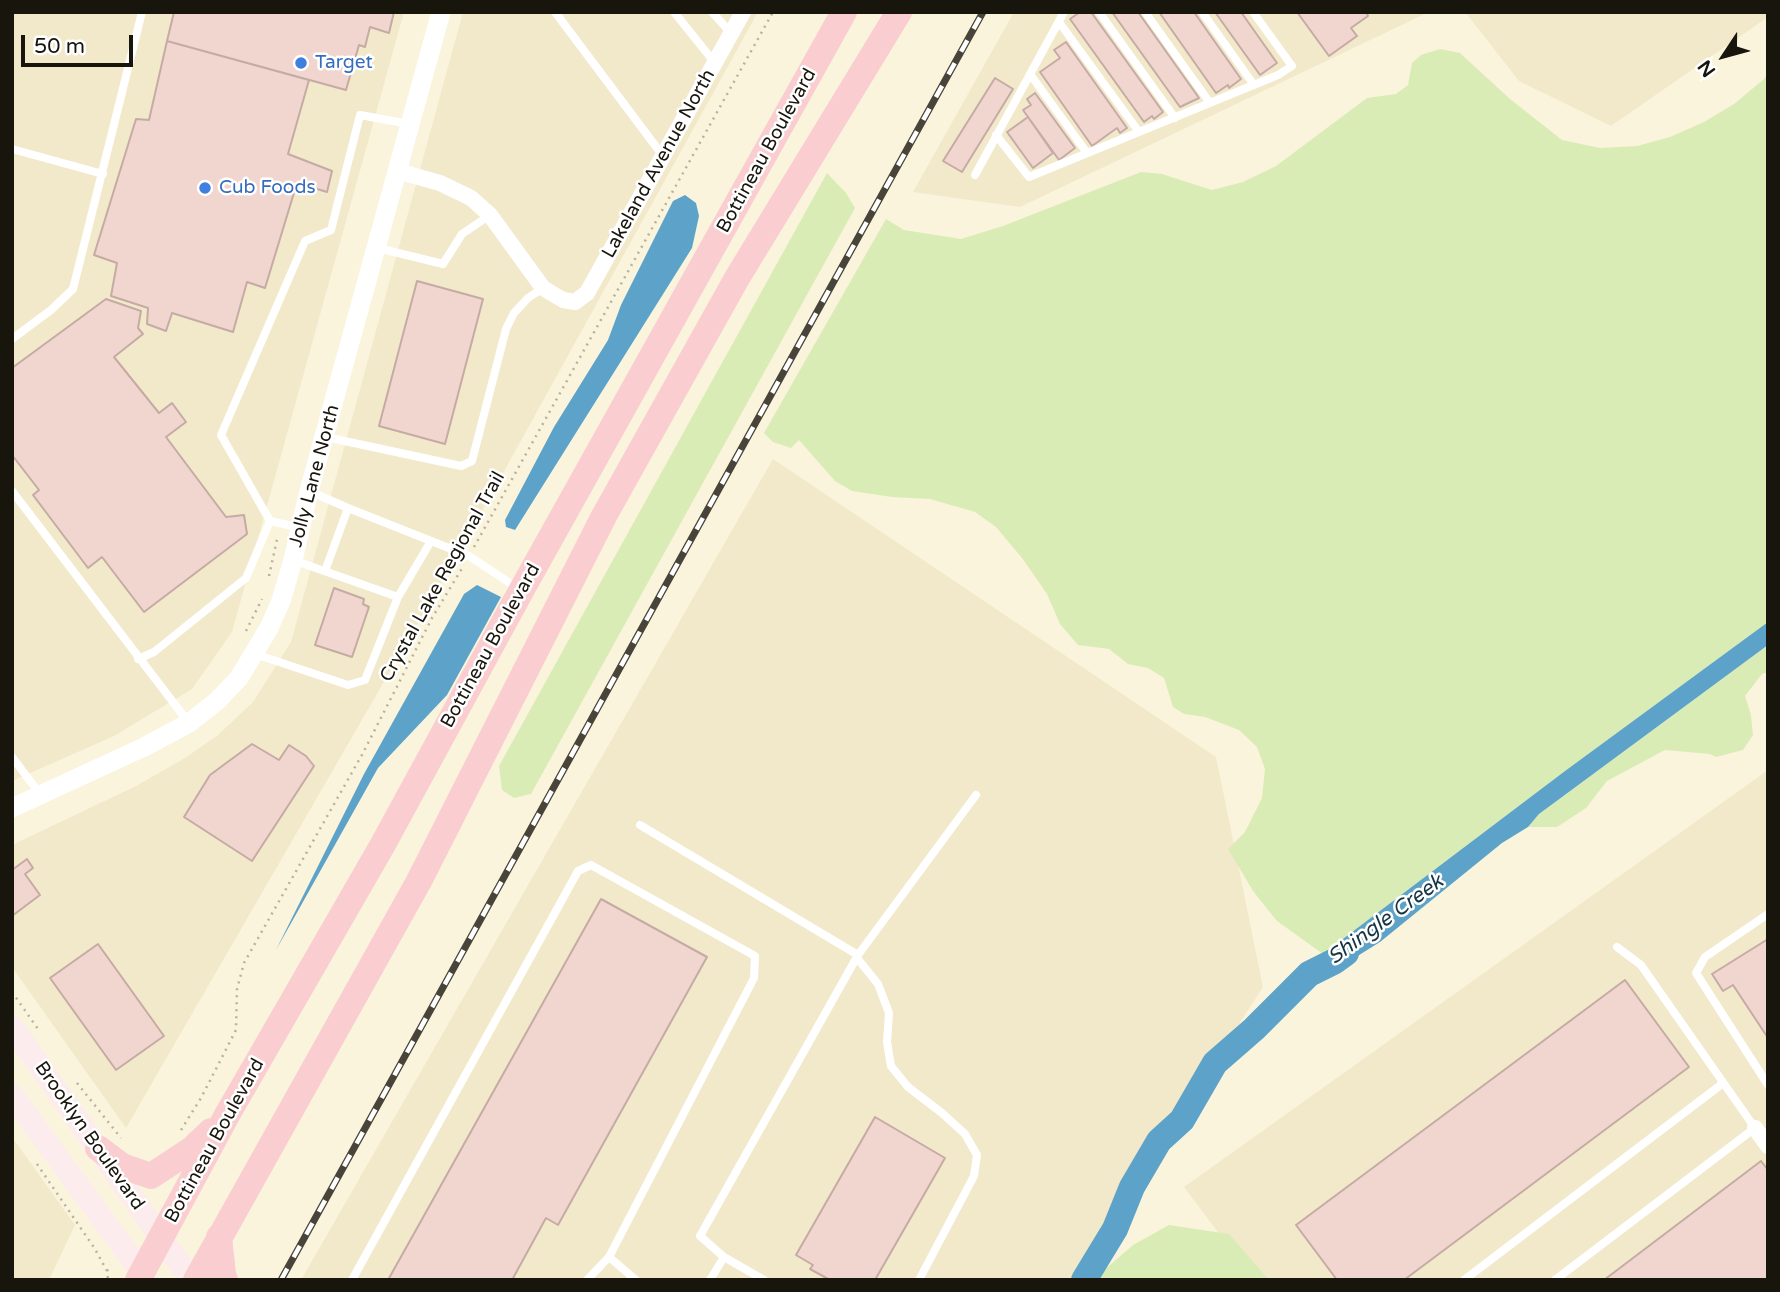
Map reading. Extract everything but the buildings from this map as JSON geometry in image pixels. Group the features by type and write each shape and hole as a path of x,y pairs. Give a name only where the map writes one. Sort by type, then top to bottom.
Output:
{"highway":[{"name":"Bottineau Boulevard","path":"142,1277 227,1115 386,839 844,12"},
{"name":"Bottineau Boulevard","path":"189,1275 219,1237 419,881 604,516 737,278 899,12"},
{"path":"98,1148 122,1167 151,1176 192,1149 227,1115"},
{"path":"219,1237 225,1280"}],"main road":[{"name":"Brooklyn Boulevard","path":"12,1027 189,1275"},
{"name":"Brooklyn Boulevard","path":"12,1095 142,1277"}],"street":[{"name":"Jolly Lane North","path":"12,808 144,747 189,723 217,701 239,678 269,628 293,560 309,491 441,12"},
{"name":"Lakeland Avenue North","path":"543,288 564,300 575,302 587,293 743,12"},
{"path":"397,171 440,183 471,198 490,215 543,288"},
{"path":"1755,1128 1768,1146"}],"lane":[{"path":"12,340 73,289 142,12"},
{"path":"555,12 663,156"},
{"path":"674,12 715,63"},
{"path":"712,12 731,33"},
{"path":"975,176 1064,12"},
{"path":"1099,12 1175,118"},
{"path":"1145,12 1210,103"},
{"path":"1202,12 1254,85"},
{"path":"996,135 1029,177 1278,75 1292,66 1253,12"},
{"path":"1059,22 1139,132"},
{"path":"1030,74 1087,153"},
{"path":"301,528 270,521 221,435 305,242 331,230 360,115 411,124"},
{"path":"12,149 103,174"},
{"path":"377,248 443,264 462,234 490,215"},
{"path":"325,437 461,466 472,461 506,330 514,313 528,298 543,288"},
{"path":"12,491 189,723"},
{"path":"309,491 469,556 521,591"},
{"path":"325,571 348,508"},
{"path":"138,659 154,652 246,578 270,521"},
{"path":"254,653 348,685 365,680 398,597 431,541"},
{"path":"293,560 398,597"},
{"path":"12,757 40,794"},
{"path":"764,1280 724,1257 700,1236 858,957 976,795"},
{"path":"640,825 858,957 878,984 889,1013 887,1042 891,1066 908,1087 965,1134 977,1155 974,1176 919,1280"},
{"path":"352,1280 578,871 591,864 755,956 754,978 609,1257 587,1280"},
{"path":"1768,914 1705,957 1696,972 1768,1085"},
{"path":"1555,1280 1755,1128 1641,965 1617,947"},
{"path":"1464,1280 1722,1084"},
{"path":"609,1257 636,1280"},
{"path":"710,1280 724,1257"}],"path":[{"name":"Crystal Lake Regional Trail","path":"179,1133 236,1030 237,989 244,963 363,753 432,618 774,12"},
{"path":"269,577 281,525"},
{"path":"245,633 266,590"},
{"path":"12,992 43,1036"},
{"path":"74,1080 126,1145"},
{"path":"35,1160 95,1249 107,1271 108,1280"}],"shaded area":[{"path":"12,12 404,12 232,632 192,689 114,736 12,781"},
{"path":"463,12 758,12 466,540 126,1128 12,967 12,845 136,786 185,758 218,735 253,702 291,642"},
{"path":"1014,12 1429,12 1020,207 913,192"},
{"path":"1465,12 1768,12 1768,17 1611,126 1519,81"},
{"path":"773,459 1216,757 1263,987 1073,1280 301,1280"},
{"path":"1768,770 1768,1280 1254,1280 1184,1187"},
{"path":"12,1137 75,1225 49,1280 12,1280"}],"green space":[{"path":"1440,49 1460,53 1510,99 1562,140 1600,148 1637,146 1670,137 1704,122 1734,104 1768,73 1768,622 1323,954 1277,921 1253,891 1228,849 1245,832 1262,798 1265,769 1257,747 1239,730 1205,717 1184,714 1173,707 1164,678 1148,668 1128,664 1109,649 1078,645 1060,624 1047,594 1022,558 996,527 975,512 930,499 852,491 835,481 799,440 791,448 773,442 764,433 886,219 904,230 961,239 1003,226 1141,172 1162,174 1212,190 1243,182 1276,166 1367,98 1396,94 1408,85 1412,63 1421,55"},
{"path":"827,173 846,193 855,208 531,794 514,798 502,790 499,766"},
{"path":"1768,645 1768,672 1762,674 1745,696 1753,735 1743,750 1716,757 1710,754 1665,750 1607,781 1586,808 1557,827 1528,827 1539,814"},
{"path":"1169,1225 1229,1234 1269,1280 1098,1280 1103,1271 1133,1245"}],"water":[{"path":"685,195 696,203 699,216 692,248 515,530 506,527 505,520 554,427 608,340 621,305 673,201"},
{"path":"477,585 501,597 447,695 378,768 276,950 364,774 464,594"},
{"path":"1768,622 1768,645 1539,814 1528,827 1502,843 1380,942 1332,972 1307,971 1323,954"}],"waterway":[{"name":"Shingle Creek","path":"1084,1280 1115,1229 1132,1187 1159,1141 1182,1120 1215,1063 1254,1029 1309,974 1346,953"}],"railway":[{"path":"281,1280 983,12"}],"place":[{"name":"Target","path":"301,63"},
{"name":"Cub Foods","path":"205,188"}]}
